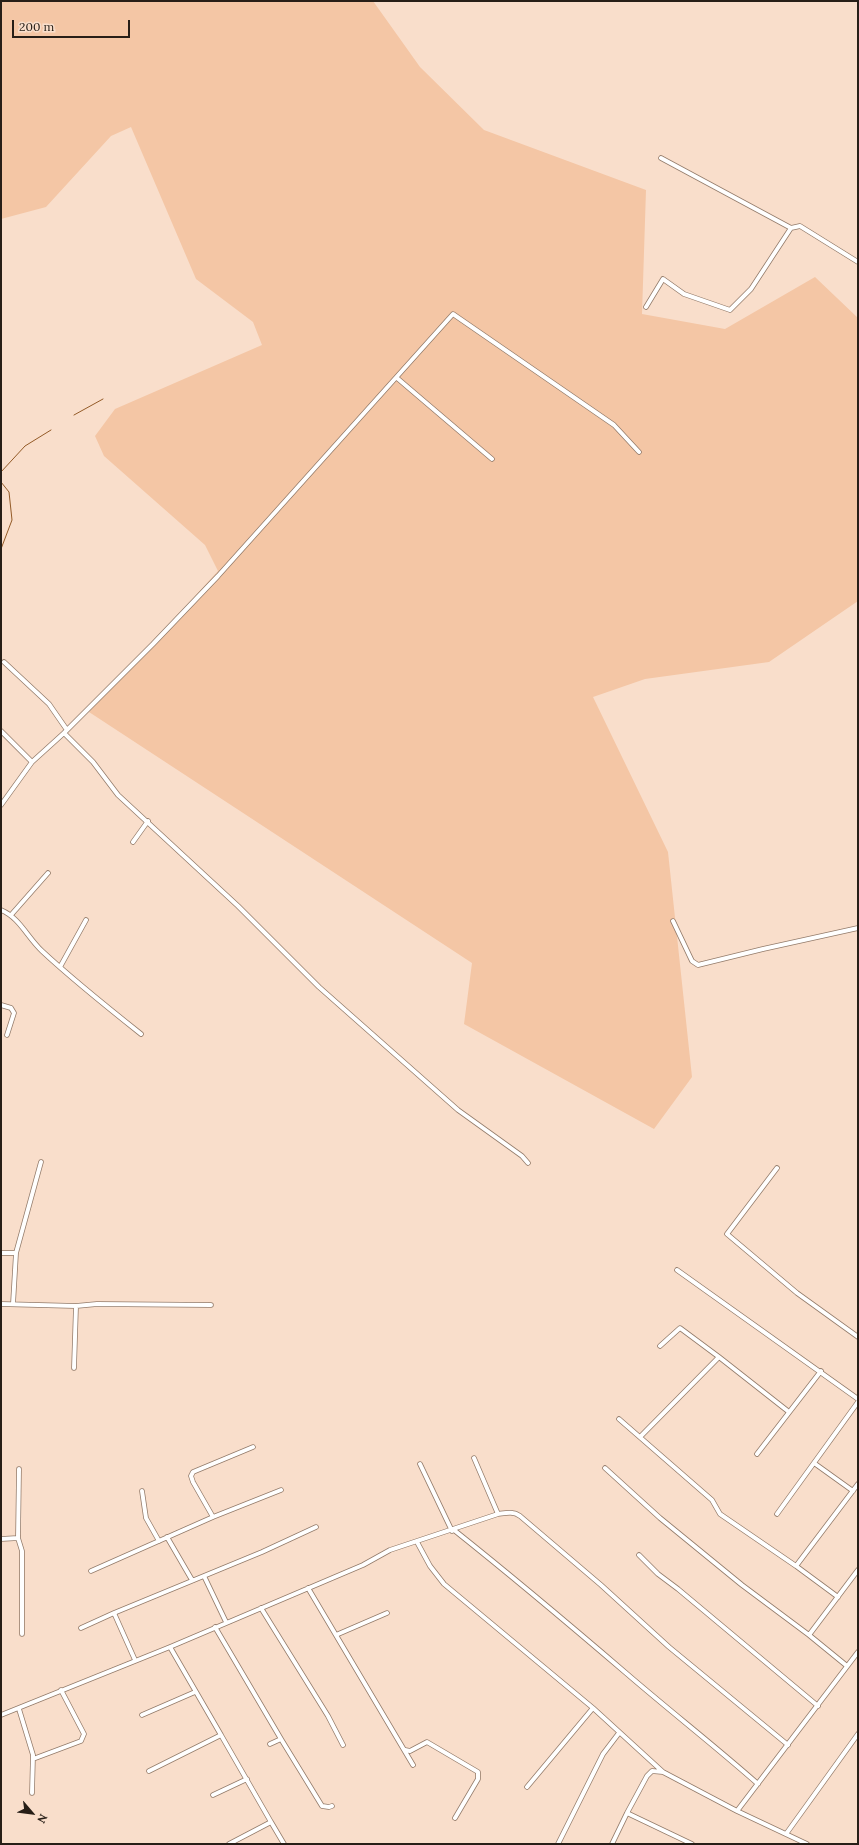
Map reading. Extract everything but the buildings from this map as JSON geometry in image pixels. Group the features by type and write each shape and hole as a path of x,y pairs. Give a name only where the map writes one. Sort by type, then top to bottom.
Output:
{"street":[{"path":"661,158 791,228 800,226 858,262"},
{"path":"646,307 663,279 684,294 730,310 751,289 791,228"},
{"path":"1,805 32,762 66,731 153,644 397,378 453,314 614,425 639,452"},
{"path":"397,378 492,459"},
{"path":"4,662 50,704 66,731 93,762 118,795 148,821 238,906 323,990 458,1110 522,1156 528,1163"},
{"path":"1,731 32,762"},
{"path":"133,842 148,821"},
{"path":"11,915 48,873"},
{"path":"1,910 11,915 40,949 60,967 95,998 141,1034"},
{"path":"60,967 86,920"},
{"path":"673,921 692,961 698,965 858,928"},
{"path":"1,1005 11,1008 14,1013 7,1035"},
{"path":"13,1304 16,1252 41,1162"},
{"path":"777,1168 727,1234 797,1293 858,1337"},
{"path":"1,1253 16,1252"},
{"path":"677,1270 820,1371 858,1400 777,1514"},
{"path":"1,1304 76,1306 97,1304 211,1305"},
{"path":"74,1368 76,1306"},
{"path":"660,1346 680,1328 789,1412"},
{"path":"640,1437 719,1357"},
{"path":"757,1454 820,1371"},
{"path":"619,1419 712,1500 720,1514 838,1597"},
{"path":"213,1517 193,1482 191,1476 193,1472 253,1446"},
{"path":"474,1458 498,1514"},
{"path":"814,1463 853,1491"},
{"path":"420,1464 453,1531 543,1603 708,1740 758,1784"},
{"path":"19,1468 18,1538 22,1551 22,1634"},
{"path":"605,1468 660,1518 742,1585 809,1635 847,1666"},
{"path":"796,1566 858,1484"},
{"path":"90,1571 213,1517 281,1490"},
{"path":"142,1491 146,1518 159,1541"},
{"path":"1,1715 19,1709 61,1690 215,1628 363,1564 390,1550 453,1531 498,1514 516,1513 601,1585 669,1647 788,1745"},
{"path":"81,1628 192,1580 262,1552 316,1527"},
{"path":"167,1537 192,1580"},
{"path":"1,1539 18,1538"},
{"path":"417,1542 430,1566 444,1584 592,1708 663,1772 737,1811 807,1844"},
{"path":"639,1555 658,1574 721,1624 818,1706"},
{"path":"809,1635 858,1570"},
{"path":"204,1576 226,1622"},
{"path":"308,1588 414,1765"},
{"path":"262,1608 328,1716 342,1745"},
{"path":"114,1613 135,1660"},
{"path":"336,1635 387,1613"},
{"path":"215,1628 322,1806 329,1808 332,1806"},
{"path":"170,1647 284,1844"},
{"path":"737,1811 858,1652"},
{"path":"33,1759 81,1741 84,1738 84,1734 61,1690"},
{"path":"142,1715 195,1692"},
{"path":"528,1787 592,1708"},
{"path":"19,1709 33,1759 32,1793"},
{"path":"558,1844 602,1754 619,1733"},
{"path":"786,1834 858,1734"},
{"path":"149,1771 220,1735"},
{"path":"270,1744 281,1739"},
{"path":"405,1750 410,1752 428,1742 478,1772 478,1780 454,1818"},
{"path":"612,1844 647,1776 652,1771 663,1772"},
{"path":"213,1795 246,1779"},
{"path":"627,1813 692,1844"},
{"path":"229,1844 271,1822"}],"shaded area":[{"path":"1,1 373,1 420,67 484,130 646,190 642,314 725,329 815,277 858,318 858,601 769,662 645,679 593,697 668,852 692,1077 654,1129 464,1024 472,963 89,712 218,571 205,545 104,456 95,436 115,409 262,345 253,322 196,279 131,127 111,136 46,207 1,219"}],"waterway":[{"path":"74,415 103,399"},
{"path":"1,472 25,446 51,430"},
{"path":"1,482 9,492 12,520 1,549"}]}
